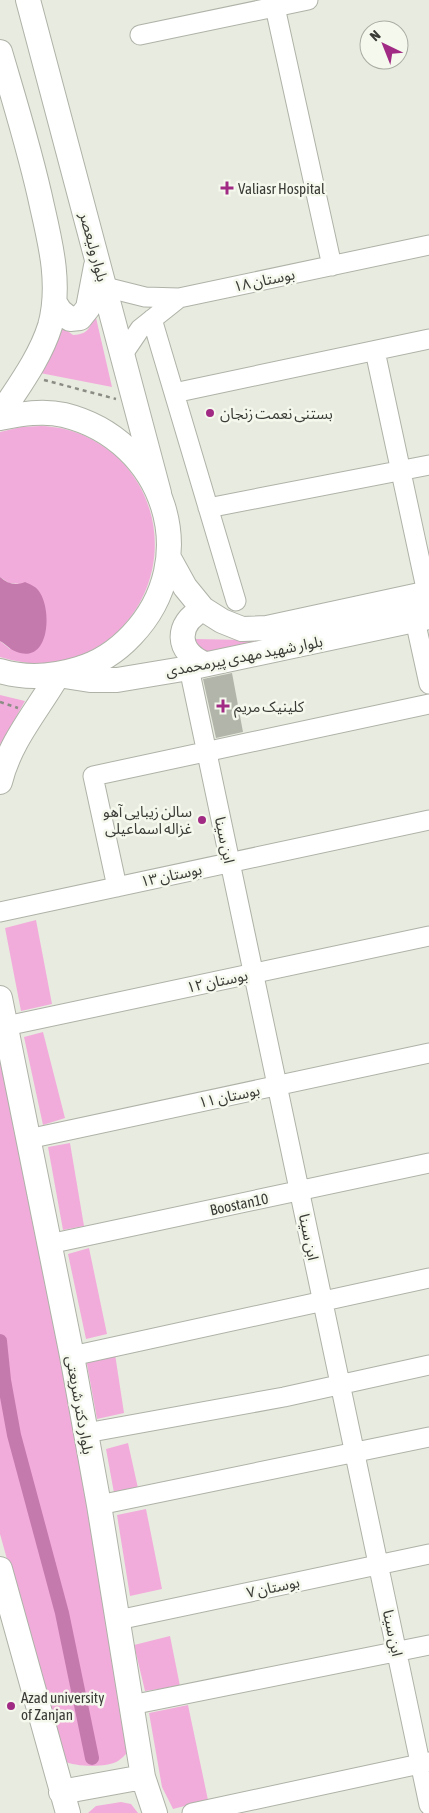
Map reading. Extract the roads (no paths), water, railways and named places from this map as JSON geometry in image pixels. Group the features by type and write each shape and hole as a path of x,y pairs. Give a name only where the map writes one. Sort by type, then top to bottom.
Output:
{"main road":[{"name":"بلوار ولیعصر","path":"28,0 159,493"},
{"path":"0,52 4,82 35,174 50,240 54,268 55,303 44,342 0,416"},
{"path":"55,303 70,319 80,318 88,308 98,258"},
{"path":"0,416 30,412 62,415 93,425 121,442 143,465 159,493 168,525 168,558 160,592 144,622 120,647 91,665 58,675 44,677 14,675 0,671"},
{"path":"168,558 185,587 202,609 193,614 186,622 182,632 183,643 187,653 195,660 197,666"},
{"name":"بلوار شهید مهدی پیرمحمدی","path":"202,609 222,621 242,629 267,628 428,593"},
{"name":"بلوار شهید مهدی پیرمحمدی","path":"58,675 90,680 117,680 197,666 422,619"},
{"path":"0,782 11,750 21,731 48,693 58,675"},
{"name":"بلوار دکتر شریعتی","path":"0,998 72,1356 99,1505 143,1777 155,1813"},
{"path":"0,1569 64,1802 143,1777"}],"street":[{"path":"140,35 308,0"},
{"path":"275,7 332,266"},
{"name":"بوستان ۱۸","path":"122,354 140,329 179,298 429,246"},
{"path":"105,287 145,297 179,298"},
{"path":"152,320 236,601"},
{"path":"174,393 429,339"},
{"path":"375,351 428,593"},
{"path":"208,508 429,465"},
{"path":"422,619 429,684"},
{"name":"ابن سینا","path":"197,666 206,752 378,1565 397,1652 425,1763 429,1805"},
{"path":"117,887 94,776 429,704"},
{"name":"بوستان ۱۳","path":"0,912 429,820"},
{"name":"بوستان ۱۲","path":"6,1026 429,936"},
{"name":"بوستان ۱۱","path":"28,1139 429,1053"},
{"name":"Boostan10","path":"49,1244 429,1163"},
{"path":"72,1356 429,1278"},
{"path":"86,1434 284,1397 429,1365"},
{"path":"99,1505 429,1437"},
{"name":"بوستان ۷","path":"118,1620 429,1554"},
{"path":"131,1706 429,1645"},
{"path":"192,1813 425,1763"}],"waterway":[{"path":"0,1341 4,1380 14,1435 62,1613 92,1758"}],"place":[{"name":"Valiasr Hospital","path":"227,188"},
{"name":"بستنی نعمت زنجان","path":"210,413"},
{"name":"کلینیک مریم","path":"223,706"},
{"name":"سالن زیبایی آهو غزاله اسماعیلی","path":"202,820"},
{"name":"Azad university of Zanjan","path":"11,1706"}]}
